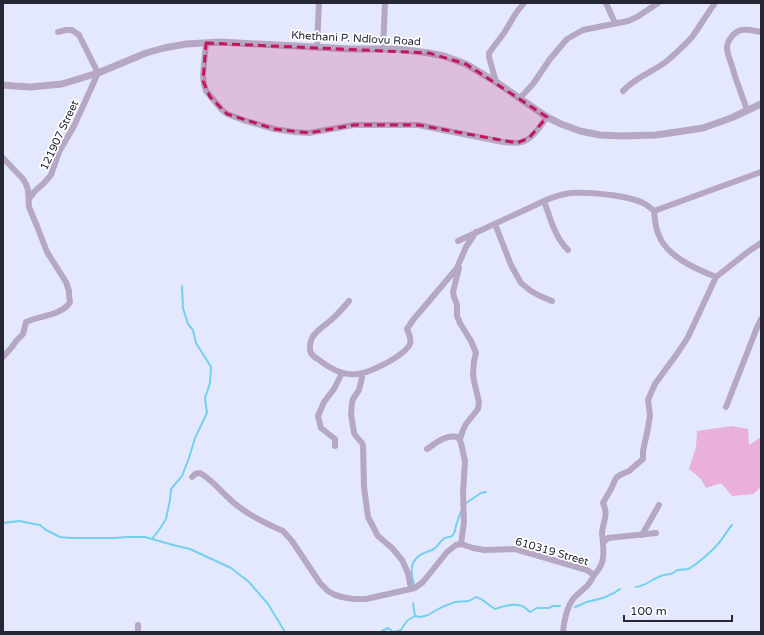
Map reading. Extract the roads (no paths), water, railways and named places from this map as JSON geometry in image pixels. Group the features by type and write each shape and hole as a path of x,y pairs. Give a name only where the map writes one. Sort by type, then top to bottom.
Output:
{"street":[{"path":"317,47 319,3"},
{"path":"383,48 385,3"},
{"path":"496,82 489,53 504,34 513,17 524,3"},
{"path":"606,3 615,23"},
{"path":"520,98 533,84 550,59 567,39 583,30 628,21 637,17 658,3"},
{"path":"624,91 633,83 667,60 688,41 714,3"},
{"path":"58,32 72,30 78,35 98,73"},
{"path":"747,110 729,58 727,49 728,43 733,35 742,30 761,32"},
{"path":"206,43 203,81 206,91 210,97 227,114 274,129 309,133 354,125 418,125 503,142 517,143 523,142 535,133 547,117"},
{"name":"Khethani P. Ndlovu Road","path":"3,85 31,87 62,84 98,73 146,53 164,48 186,44 228,43 350,49 383,48 413,50 444,56 466,64 496,82 547,117 572,129 592,134 639,136 703,128 731,118 761,104"},
{"name":"121907 Street","path":"28,199 51,176 59,152 74,126 98,73"},
{"path":"3,158 26,184 29,207 47,252 66,282 70,302 66,307 57,312 26,322 23,334 3,357"},
{"path":"654,211 761,172"},
{"path":"458,240 558,195 588,193 619,197 635,200 650,207 654,211 655,223 662,244 668,251 687,264 716,277"},
{"path":"544,201 562,245 568,250"},
{"path":"495,224 512,265 522,283 531,291 552,301"},
{"path":"192,477 195,474 203,474 241,509 288,535 320,583 328,591 335,595 342,598 366,599 411,590 420,586 447,552 456,545 461,544 464,522 463,493 465,461 460,439 466,424 478,408 480,402 473,374 476,353 471,341 460,324 457,316 457,305 453,292 460,263 466,248 476,232"},
{"path":"594,575 600,570 602,564 602,534 606,517 606,510 603,503 616,478 620,474 629,471 643,459 643,451 650,415 648,400 655,384 688,337 716,277 761,243"},
{"path":"349,301 316,333 310,345 310,350 313,356 332,369 342,373 357,374 384,365 403,352 410,344 410,337 407,329 425,305 453,274 460,263"},
{"path":"726,407 761,318"},
{"path":"335,446 335,439 321,428 318,416 324,402 334,389 342,373"},
{"path":"363,373 358,393 353,399 351,414 354,433 363,445 364,487 368,517 378,536 392,548 402,560 408,573 411,590"},
{"path":"428,449 446,437 458,437 460,439"},
{"path":"642,535 659,505"},
{"path":"603,543 608,538 656,533"},
{"name":"610319 Street","path":"461,544 484,550 515,549 587,570 594,575 587,586 570,604 565,616 563,632"}],"waterway":[{"path":"152,539 166,519 171,489 182,476 195,438 207,413 205,398 210,383 211,367 196,343 193,330 188,324 183,308 182,286"},
{"path":"466,503 481,493 486,492"},
{"path":"414,584 412,575 413,563 422,554 434,549 446,537 452,536 455,532 456,524 461,511"},
{"path":"3,523 19,521 40,525 46,530 60,537 145,537 190,549 231,568 249,582 268,604 285,632"},
{"path":"636,587 663,575 672,574 677,570 691,567 714,548 732,525"},
{"path":"575,607 586,602 608,596 620,589"},
{"path":"394,632 401,630 408,620 415,616 421,617 428,615 455,602 469,601 476,597 495,609 505,606 519,605 523,606 530,612 537,608 560,606"},
{"path":"413,603 415,616"},
{"path":"381,632 388,628 393,632"}]}
